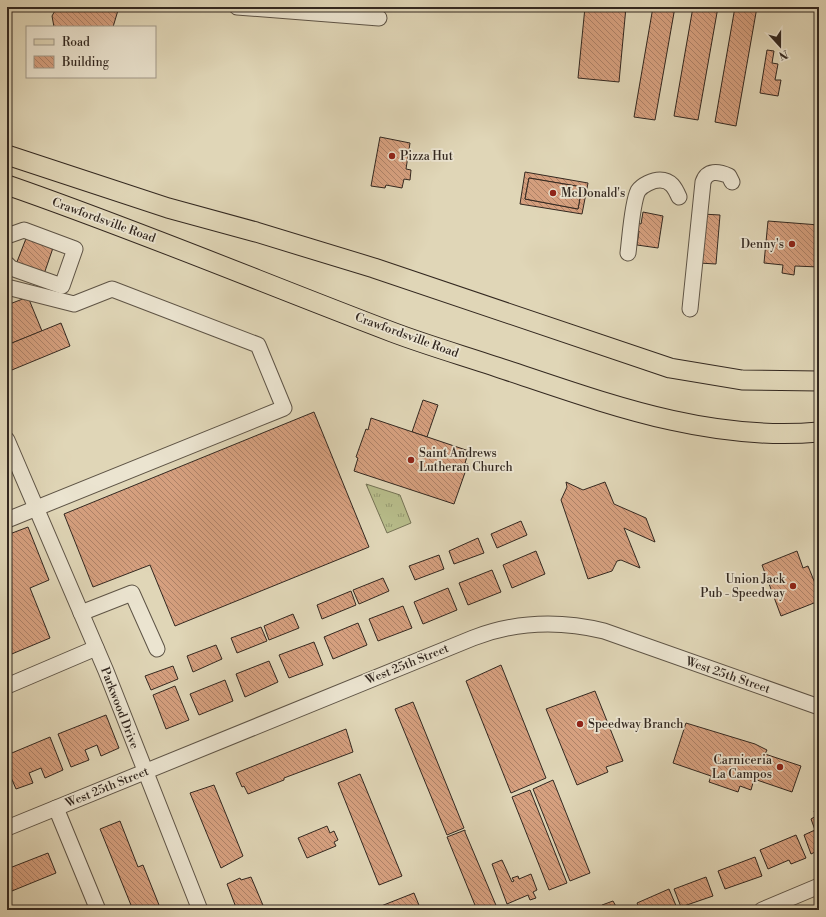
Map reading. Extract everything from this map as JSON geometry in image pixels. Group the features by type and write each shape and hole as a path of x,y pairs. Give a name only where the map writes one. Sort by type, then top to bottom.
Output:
{"main road":[{"path":"7,155 168,208 256,232 374,268 670,368 742,380 819,381"},
{"name":"Crawfordsville Road","path":"7,185 126,227 395,333 624,409 698,427 775,434 819,432"}],"street":[{"path":"237,7 379,18"},
{"path":"690,309 703,182 705,177 713,172 729,176 732,182"},
{"path":"628,253 638,192 642,187 660,180 668,182 674,186 679,197"},
{"path":"7,236 24,230 75,249 62,286 11,268 7,264"},
{"path":"7,287 74,304 112,289 258,345 284,408 7,520"},
{"name":"Parkwood Drive","path":"7,440 96,648 200,910"},
{"path":"81,613 132,593 157,650"},
{"name":"West 25th Street","path":"7,828 480,635 494,630 531,624 574,624 604,631 819,707"},
{"path":"7,686 96,648"},
{"path":"56,808 98,910"},
{"path":"762,910 819,886"}],"green space":[{"path":"366,484 400,495 411,523 387,533"}],"building":[{"path":"57,7 119,7 113,26 54,26 52,16"},
{"path":"585,7 626,7 619,82 578,78"},
{"path":"653,7 675,7 655,120 634,117"},
{"path":"693,7 718,7 698,120 674,116"},
{"path":"735,7 757,7 736,126 715,122"},
{"path":"767,50 774,51 772,63 778,64 775,80 781,80 778,96 760,93"},
{"name":"Pizza Hut","path":"380,137 410,143 406,169 411,170 410,180 404,179 402,188 386,185 385,188 371,186"},
{"path":"525,172 588,183 582,214 520,204","holes":["529,178 582,187 578,209 525,199"]},
{"name":"McDonald's","path":"529,178 582,187 578,209 525,199"},
{"path":"643,212 663,216 658,248 637,245 639,231 635,230 636,223 641,224"},
{"path":"702,214 720,215 716,264 699,263"},
{"name":"Denny's","path":"768,221 819,225 819,267 795,266 794,275 782,273 783,265 764,263"},
{"path":"27,236 54,245 43,277 15,267"},
{"path":"28,297 42,331 12,343 7,331 7,305"},
{"path":"61,323 70,346 7,372 7,345"},
{"path":"423,400 438,405 427,437 412,432"},
{"path":"314,412 369,547 175,626 150,565 93,587 64,514"},
{"name":"Saint Andrews Lutheran Church","path":"371,418 469,451 465,463 468,464 454,504 354,471 358,458 356,457 366,429 368,430"},
{"path":"566,482 583,490 605,482 614,504 646,518 655,542 624,528 640,568 621,560 617,561 612,571 588,579 561,500 567,487"},
{"path":"521,521 527,535 497,548 491,534"},
{"path":"28,527 49,580 30,588 50,638 7,656 7,535"},
{"path":"478,538 484,553 454,564 449,551"},
{"path":"536,551 545,574 512,588 503,565"},
{"name":"Union Jack Pub - Speedway","path":"797,551 803,568 808,566 819,593 819,601 781,616 762,565"},
{"path":"439,555 444,569 415,580 409,566"},
{"path":"492,570 501,592 468,605 459,583"},
{"path":"383,578 389,591 359,604 353,590"},
{"path":"448,588 457,610 423,624 414,602"},
{"path":"351,591 356,605 322,619 317,605"},
{"path":"403,606 412,628 378,641 369,619"},
{"path":"293,614 299,628 269,640 264,626"},
{"path":"358,623 367,645 333,659 324,637"},
{"path":"261,627 267,641 237,653 231,638"},
{"path":"314,642 323,665 289,678 279,655"},
{"path":"216,645 222,659 193,672 187,656"},
{"path":"269,661 278,682 245,697 236,674"},
{"path":"501,665 546,778 511,793 466,681"},
{"path":"173,666 178,679 151,690 145,676"},
{"path":"225,680 233,701 199,715 190,694"},
{"path":"175,686 189,720 166,729 153,695"},
{"name":"Speedway Branch","path":"595,691 623,761 606,767 608,772 577,785 546,709"},
{"path":"413,702 464,828 447,835 395,709"},
{"path":"106,715 119,748 101,756 97,745 85,750 89,760 71,767 58,734"},
{"path":"686,723 755,744 767,750 765,754 801,766 792,792 754,779 751,790 740,786 738,792 709,782 711,776 673,763"},
{"path":"346,729 353,752 284,778 284,780 248,794 244,786 242,787 236,773"},
{"path":"50,737 63,770 45,778 41,768 29,773 33,783 16,789 7,768 7,755"},
{"path":"360,774 402,876 379,885 338,783"},
{"path":"553,780 590,873 570,881 533,789"},
{"path":"214,785 243,856 221,868 190,793"},
{"path":"530,790 567,883 549,890 512,797"},
{"path":"819,809 819,850 811,854 804,835 815,830 811,819 816,816 814,811"},
{"path":"120,821 138,867 143,865 161,910 133,910 100,829"},
{"path":"327,826 330,833 334,831 338,840 334,842 336,846 307,858 298,838"},
{"path":"465,830 498,910 477,910 447,837"},
{"path":"796,835 806,858 791,864 789,860 768,869 760,850"},
{"path":"48,853 56,873 7,893 7,869"},
{"path":"755,857 762,876 725,889 718,871"},
{"path":"502,860 512,882 514,881 512,878 518,876 519,879 531,874 537,890 533,892 536,898 530,900 528,895 507,904 492,864"},
{"path":"251,877 265,910 237,910 227,884 240,878 241,880"},
{"path":"706,877 713,896 681,907 674,889"},
{"path":"669,889 677,908 673,910 640,910 637,903"},
{"path":"414,893 421,910 371,910"},
{"path":"613,901 618,910 604,910 602,905"}],"place":[{"name":"Pizza Hut","path":"392,156"},
{"name":"McDonald's","path":"553,193"},
{"name":"Denny's","path":"792,244"},
{"name":"Saint Andrews Lutheran Church","path":"411,460"},
{"name":"Union Jack Pub - Speedway","path":"793,586"},
{"name":"Speedway Branch","path":"580,724"},
{"name":"Carniceria La Campos","path":"780,767"}]}
